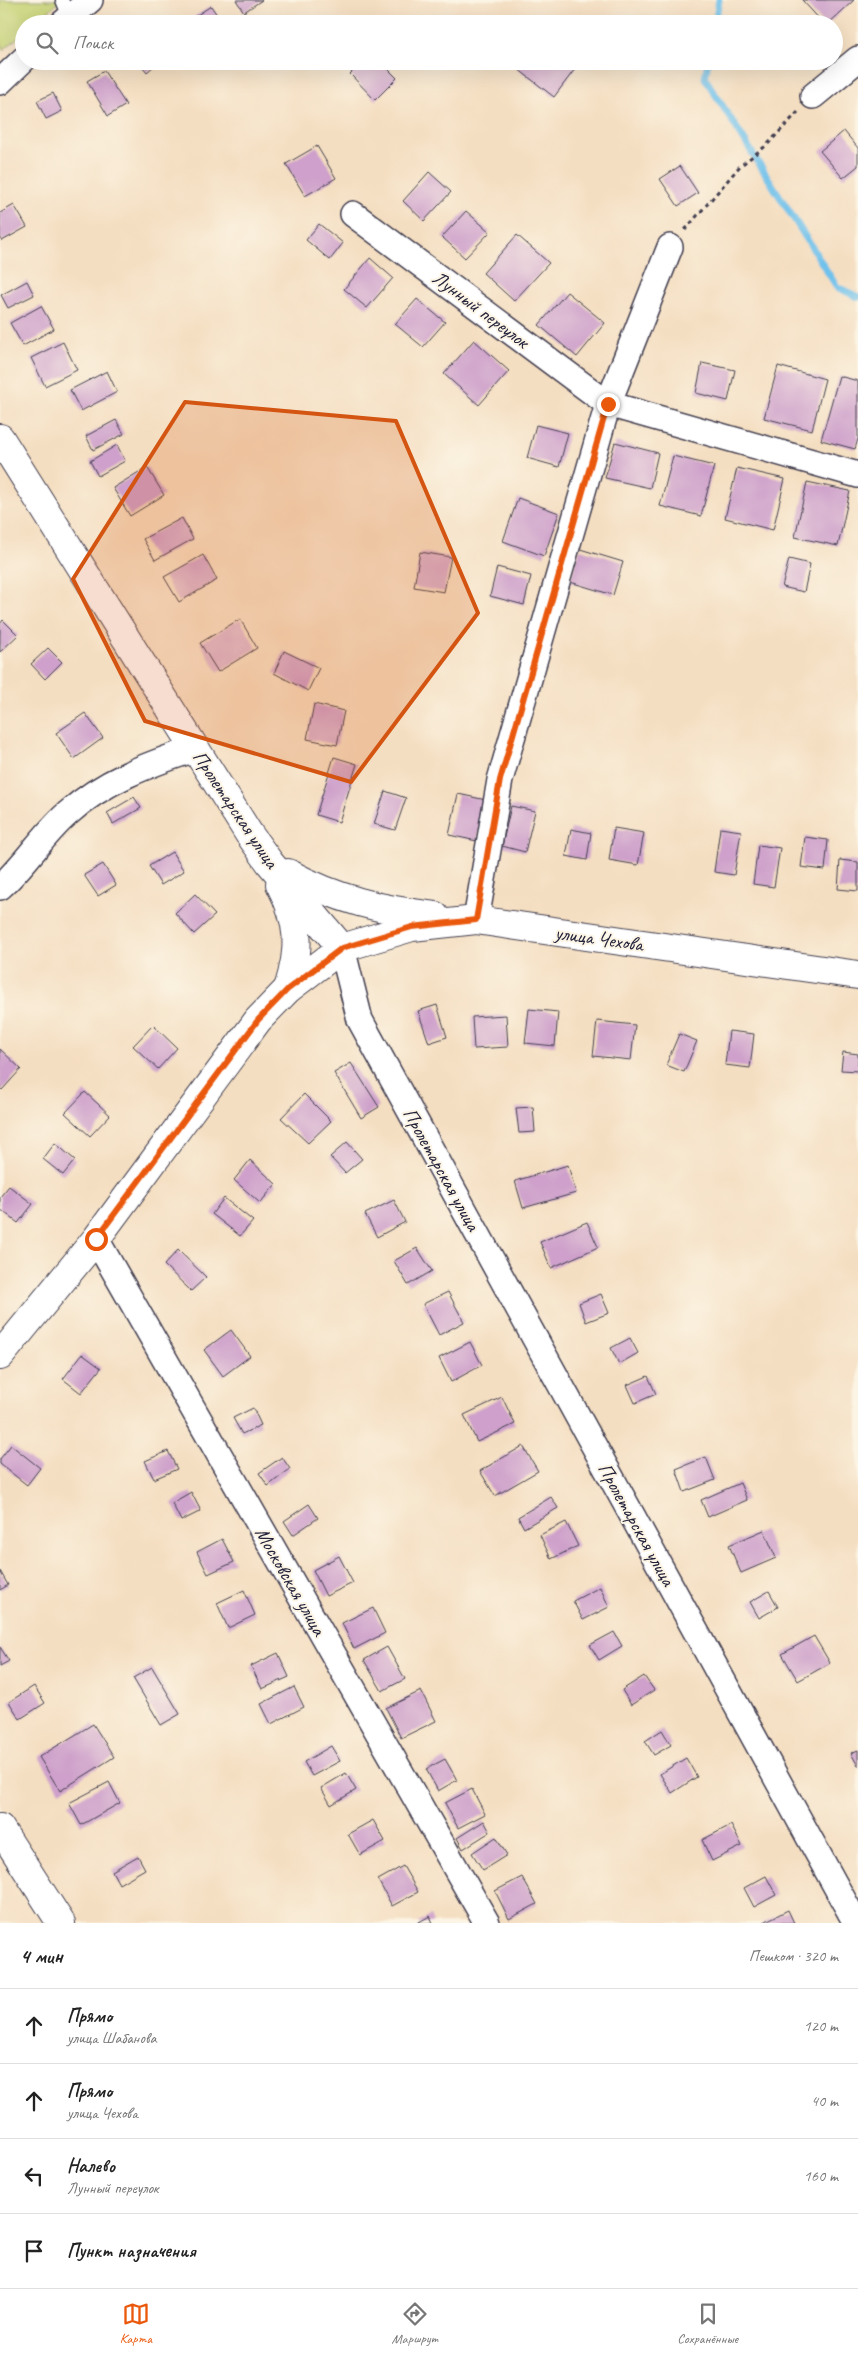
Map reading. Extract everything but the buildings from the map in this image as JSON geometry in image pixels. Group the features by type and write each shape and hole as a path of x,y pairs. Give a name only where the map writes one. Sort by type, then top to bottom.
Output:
{"street":[{"path":"64,14 90,0"},
{"path":"813,96 858,59"},
{"path":"0,82 15,68"},
{"name":"Лунный переулок","path":"353,214 608,404 858,475"},
{"path":"270,863 319,890 365,905 410,913 476,920 500,780 608,404 670,247"},
{"name":"Пролетарская улица","path":"0,438 249,834 270,863 342,948 360,1020 856,1923"},
{"path":"0,888 66,814 102,788 146,765 195,749"},
{"path":"270,863 290,904 298,933 296,962 288,989"},
{"name":"улица Чехова","path":"342,948 412,927 476,920 858,976"},
{"path":"0,1356 96,1239 258,1020 288,989 342,948"},
{"name":"Московская улица","path":"96,1239 486,1923"},
{"path":"0,1828 61,1923"}],"path":[{"path":"670,247 740,166 767,144 813,96"}],"highlighted area":[{"path":"185,402 396,421 478,613 351,782 145,721 73,579"}],"green space":[{"path":"0,0 61,0 44,15 15,15 15,40 3,50 0,41"}],"waterway":[{"path":"716,15 719,0"},
{"path":"706,70 705,78 837,287 858,297"}],"route":[{"path":"96,1239 258,1020 288,989 342,948 412,927 476,920 500,780 608,404"}]}
